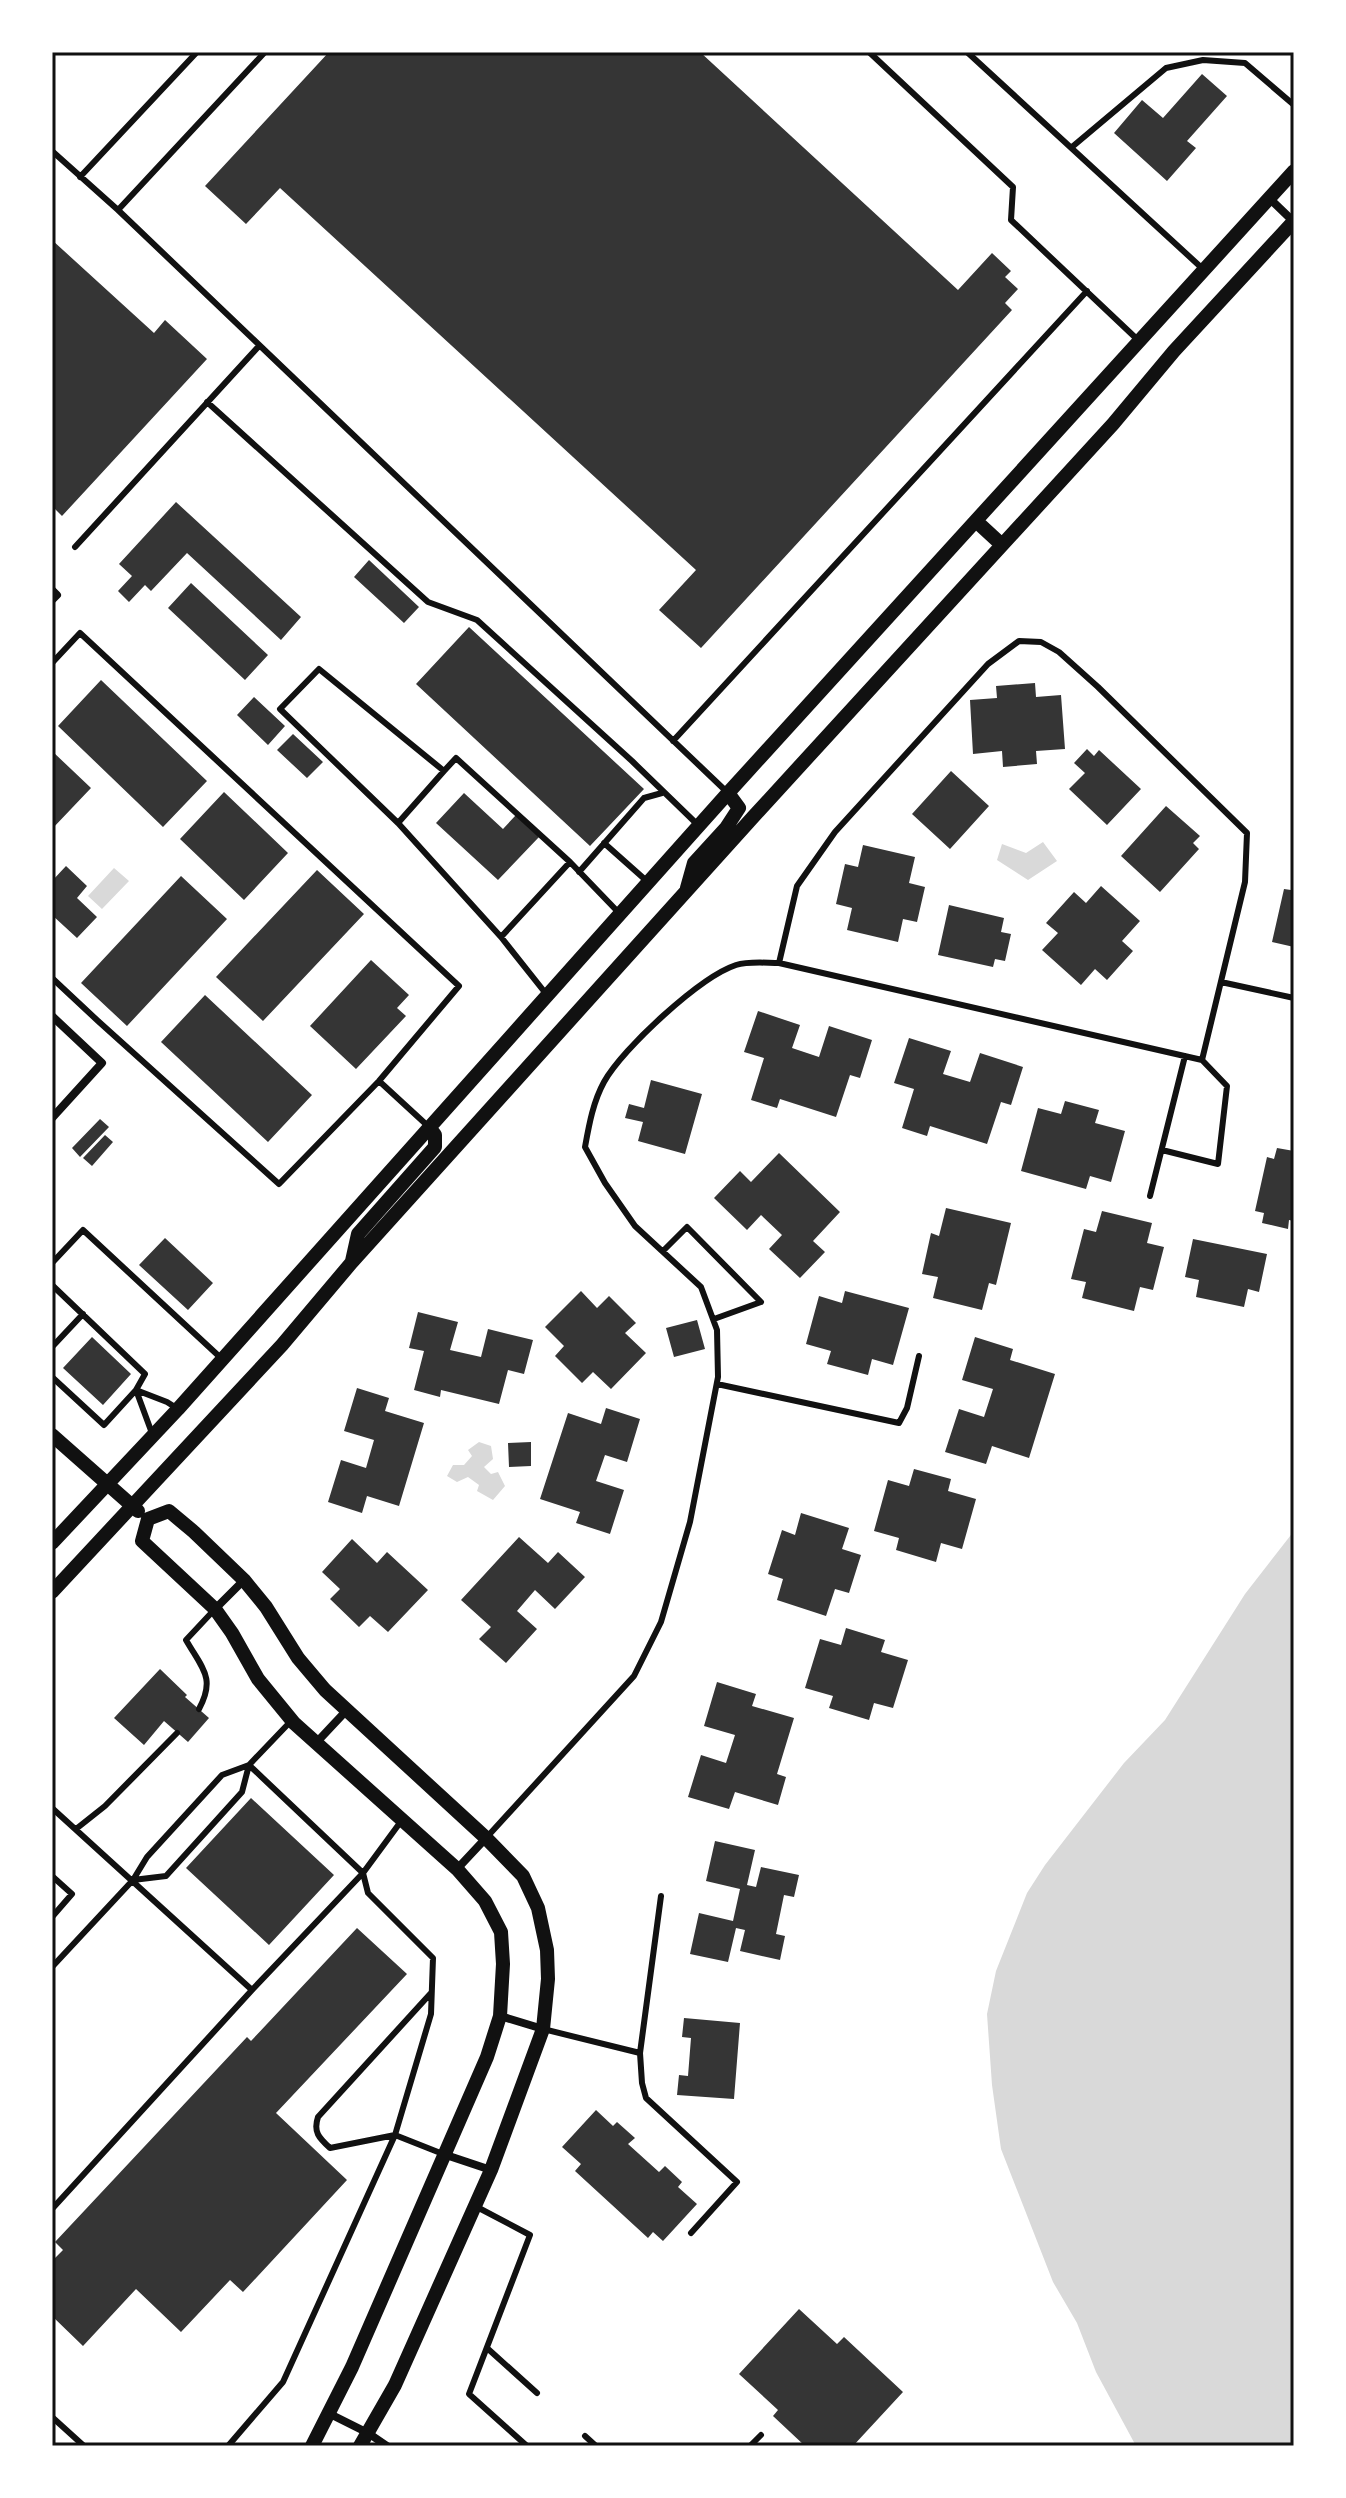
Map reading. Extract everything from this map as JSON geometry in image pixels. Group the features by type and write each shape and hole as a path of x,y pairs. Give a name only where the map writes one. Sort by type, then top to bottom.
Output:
{"street":[{"path":"52,1543 178,1409 728,793 1294,171"},
{"path":"52,1592 282,1345 352,1262 685,892 1113,424 1174,351 1294,221 1269,198"},
{"path":"976,521 1002,545"},
{"path":"52,590 57,595 52,600"},
{"path":"685,892 694,863 726,828 739,808 728,793"},
{"path":"52,1016 102,1063 52,1118"},
{"path":"352,1262 358,1234 435,1147 435,1135 429,1127"},
{"path":"52,1435 148,1519"},
{"path":"148,1519 169,1511 244,1580 266,1607 298,1658 346,1711 486,1838 523,1876 538,1908 547,1950 548,1979 543,2029 491,2170 395,2385 364,2440"},
{"path":"148,1519 142,1541 215,1609 258,1679 292,1720 457,1869 485,1901 501,1932 500,2016 487,2057 330,2414 312,2446"},
{"path":"215,1609 244,1580"},
{"path":"316,1743 346,1711"},
{"path":"457,1869 486,1838"},
{"path":"500,2016 543,2029"},
{"path":"446,2155 491,2170"},
{"path":"330,2414 364,2440 387,2446"}],"lane":[{"path":"80,177 197,52"},
{"path":"118,210 265,52"},
{"path":"869,52 1013,187 1011,220 1139,341"},
{"path":"967,52 1204,270"},
{"path":"1072,147 1166,68 1203,60 1245,63 1294,105"},
{"path":"52,151 118,210 728,793"},
{"path":"673,741 1087,291"},
{"path":"75,547 259,346"},
{"path":"207,402 428,602 477,620 699,826"},
{"path":"52,663 80,633 459,986 379,1081 279,1184 52,978"},
{"path":"779,963 797,886 835,832 988,664 1019,641 1041,642 1059,652 1098,687 1247,833 1245,882 1202,1060"},
{"path":"444,771 319,669 280,709 398,823 501,937 547,995"},
{"path":"398,823 456,758 570,862 620,914"},
{"path":"579,872 644,798 662,793"},
{"path":"604,843 649,883"},
{"path":"501,937 570,862"},
{"path":"486,1838 634,1676 641,1663 661,1622 690,1522 717,1384 717,1330 701,1287 635,1226 585,1147 593,1108 604,1081 636,1043 684,997 712,976 739,964 779,963 1202,1060 1227,1086 1218,1164 1162,1150"},
{"path":"1221,982 1294,998"},
{"path":"1150,1196 1185,1056"},
{"path":"379,1081 429,1127"},
{"path":"663,1251 687,1227 761,1302 714,1319"},
{"path":"52,1263 83,1230 222,1359"},
{"path":"52,1285 145,1374 136,1390 104,1425 52,1377"},
{"path":"52,1347 83,1314"},
{"path":"717,1384 899,1423 907,1408 919,1356"},
{"path":"136,1390 178,1409"},
{"path":"136,1390 153,1436"},
{"path":"199,1709 207,1694 208,1683 186,1640 215,1609"},
{"path":"52,1967 133,1880 147,1857 222,1775 249,1765 292,1720"},
{"path":"76,1829 105,1806 177,1733"},
{"path":"228,2446 283,2382 395,2135 431,2014 433,1958 368,1893 363,1873 249,1765"},
{"path":"133,1880 166,1876 242,1792 249,1765"},
{"path":"52,1808 252,1990"},
{"path":"52,2209 363,1873 402,1820"},
{"path":"52,1876 72,1894 52,1917"},
{"path":"661,1896 640,2053 642,2083 646,2098 737,2182 691,2233"},
{"path":"431,1993 318,2117 315,2126 317,2136 330,2148 395,2135 446,2155"},
{"path":"543,2029 640,2053"},
{"path":"475,2206 530,2235 469,2394 527,2446"},
{"path":"487,2348 537,2393"},
{"path":"52,2417 84,2446"},
{"path":"750,2446 761,2435"},
{"path":"585,2436 596,2446"}],"shaded area":[{"path":"1043,842 1057,861 1028,880 997,860 1002,844 1026,853"},
{"path":"114,868 129,881 102,909 88,896"},
{"path":"479,1442 491,1446 493,1459 484,1467 491,1474 498,1472 505,1486 493,1500 477,1491 479,1485 468,1477 457,1482 447,1476 453,1465 464,1465 472,1456 468,1450"},
{"path":"1294,1531 1294,2446 1136,2446 1096,2372 1077,2323 1053,2282 1001,2149 987,2014 996,1971 1027,1893 1124,1763 1165,1720 1245,1594"}],"building":[{"path":"329,52 700,52 958,290 992,253 1011,271 1005,277 1018,289 1005,303 1012,310 701,648 659,610 696,570 280,188 246,224 205,186"},
{"path":"1202,74 1227,96 1187,141 1196,148 1167,181 1114,133 1142,100 1163,118"},
{"path":"52,240 154,333 165,320 207,359 62,516 52,506"},
{"path":"176,502 301,617 281,640 187,553 151,591 145,585 129,602 118,591 132,576 119,564"},
{"path":"369,560 419,607 404,623 354,577"},
{"path":"191,583 268,655 245,680 168,608"},
{"path":"469,627 644,789 590,846 416,684"},
{"path":"101,680 207,781 163,827 58,726"},
{"path":"1035,683 1036,697 1061,695 1065,749 1036,751 1037,764 1003,767 1002,751 973,754 970,700 997,698 996,686"},
{"path":"254,697 285,726 268,745 237,715"},
{"path":"293,734 323,762 307,778 277,750"},
{"path":"1087,749 1094,756 1099,750 1141,789 1107,825 1069,789 1085,773 1074,763"},
{"path":"52,751 91,788 52,829"},
{"path":"951,771 989,806 950,849 912,814"},
{"path":"224,792 288,853 244,900 180,839"},
{"path":"464,793 503,829 516,815 539,837 498,880 436,823"},
{"path":"1166,806 1200,836 1193,843 1199,849 1160,892 1121,856"},
{"path":"863,845 915,857 909,883 925,887 917,922 903,919 898,942 847,930 852,908 836,904 845,864 858,867"},
{"path":"66,866 87,886 77,898 97,917 77,938 52,915 52,881"},
{"path":"317,870 364,914 263,1021 216,977"},
{"path":"181,876 227,919 127,1026 81,983"},
{"path":"1293,883 1294,947 1272,942 1284,889 1291,890"},
{"path":"1101,886 1140,921 1122,941 1133,951 1107,980 1095,969 1081,985 1042,950 1058,933 1046,923 1074,892 1086,903"},
{"path":"949,905 1004,918 1001,932 1011,934 1005,961 995,959 993,967 938,955"},
{"path":"371,960 409,995 397,1008 406,1016 356,1069 310,1026"},
{"path":"205,995 312,1095 268,1142 161,1042"},
{"path":"758,1011 800,1025 792,1048 819,1057 829,1026 872,1040 860,1078 850,1075 836,1117 780,1099 777,1108 751,1100 764,1058 744,1052"},
{"path":"909,1038 951,1051 943,1074 970,1082 980,1053 1023,1067 1011,1105 1001,1102 987,1144 930,1126 927,1136 902,1128 914,1089 894,1083"},
{"path":"651,1080 702,1094 685,1154 638,1141 643,1122 625,1118 629,1104 644,1108"},
{"path":"1065,1101 1099,1110 1095,1123 1125,1131 1111,1182 1090,1176 1086,1189 1021,1171 1038,1108 1061,1114"},
{"path":"100,1119 109,1127 80,1157 72,1148"},
{"path":"105,1135 113,1142 92,1166 83,1158"},
{"path":"1277,1148 1294,1151 1294,1221 1289,1220 1288,1229 1262,1223 1264,1213 1255,1211 1267,1157 1274,1159"},
{"path":"779,1153 840,1212 813,1241 825,1252 800,1278 769,1249 782,1235 761,1215 747,1230 714,1198 740,1171 751,1182"},
{"path":"946,1208 1011,1223 996,1285 989,1283 982,1310 933,1298 938,1277 922,1274 931,1233 939,1236"},
{"path":"1102,1211 1152,1223 1147,1243 1164,1247 1153,1290 1140,1287 1134,1311 1082,1298 1086,1282 1071,1279 1084,1229 1096,1232"},
{"path":"165,1238 213,1283 188,1310 139,1265"},
{"path":"1193,1239 1267,1254 1259,1292 1248,1289 1244,1307 1196,1297 1199,1280 1185,1277"},
{"path":"581,1291 597,1308 609,1296 636,1323 625,1333 646,1353 611,1389 593,1372 582,1383 555,1356 564,1346 545,1327"},
{"path":"845,1291 909,1308 893,1365 872,1359 868,1375 827,1364 831,1351 806,1344 819,1296 842,1303"},
{"path":"418,1312 458,1322 450,1350 481,1357 488,1329 533,1340 524,1374 508,1370 499,1404 441,1390 440,1397 414,1390 424,1351 409,1348"},
{"path":"697,1320 705,1349 674,1357 666,1328"},
{"path":"92,1337 131,1374 103,1405 63,1368"},
{"path":"975,1337 1013,1349 1010,1360 1055,1374 1029,1458 992,1446 986,1464 945,1452 959,1409 984,1417 993,1389 962,1380"},
{"path":"357,1388 389,1398 385,1411 424,1423 399,1506 367,1496 362,1513 328,1502 341,1460 366,1468 374,1440 344,1431"},
{"path":"606,1408 640,1419 627,1462 605,1455 596,1481 624,1490 610,1534 576,1523 580,1512 540,1499 568,1413 601,1424"},
{"path":"531,1442 531,1466 509,1467 508,1443"},
{"path":"914,1469 951,1479 948,1491 976,1499 962,1549 941,1543 936,1562 896,1550 899,1538 874,1531 888,1480 909,1486"},
{"path":"801,1513 849,1528 842,1549 861,1555 849,1593 835,1589 826,1616 777,1600 783,1579 768,1574 782,1530 795,1535"},
{"path":"519,1537 548,1563 558,1552 585,1577 555,1609 535,1590 517,1611 537,1629 506,1663 479,1639 491,1627 461,1600"},
{"path":"352,1539 377,1563 387,1552 428,1590 388,1632 370,1616 359,1627 330,1599 340,1589 322,1572"},
{"path":"846,1628 885,1640 881,1652 908,1660 893,1708 874,1703 869,1720 829,1708 833,1696 805,1688 820,1639 841,1645"},
{"path":"160,1669 209,1718 188,1742 164,1721 144,1745 114,1718"},
{"path":"717,1682 756,1694 752,1706 794,1718 777,1774 786,1777 778,1805 735,1792 729,1809 688,1797 701,1755 726,1763 735,1735 704,1726"},
{"path":"251,1798 334,1875 269,1945 186,1868"},
{"path":"715,1841 755,1850 747,1885 756,1887 761,1867 799,1875 794,1897 784,1895 776,1934 785,1936 780,1960 740,1951 745,1930 736,1928 728,1962 690,1954 699,1913 733,1921 740,1889 706,1881"},
{"path":"357,1928 407,1974 276,2113 347,2180 243,2292 230,2280 181,2332 136,2289 83,2346 52,2316 52,2261 63,2250 55,2242 247,2037 251,2041"},
{"path":"684,2018 740,2023 734,2099 677,2095 679,2075 688,2076 691,2038 682,2037"},
{"path":"596,2110 613,2126 617,2122 635,2138 628,2144 659,2172 665,2166 682,2182 678,2187 697,2204 663,2241 653,2232 648,2238 575,2171 581,2164 562,2147"},
{"path":"799,2309 837,2344 844,2337 903,2392 853,2446 805,2446 773,2416 778,2410 739,2374"}]}
